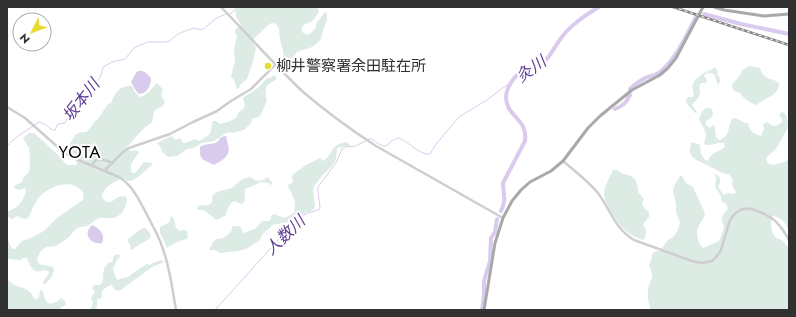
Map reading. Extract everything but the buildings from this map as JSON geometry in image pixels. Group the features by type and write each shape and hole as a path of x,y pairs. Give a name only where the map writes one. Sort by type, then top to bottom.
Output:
{"main road":[{"path":"484,310 495,243 503,218 512,201 525,186 555,168 563,161 588,128 600,116 632,90 660,75 668,68 676,58 703,7"},
{"path":"714,7 764,16 789,14"}],"street":[{"path":"221,7 288,77 333,116 358,134 409,165 503,218"},
{"path":"106,169 129,148 170,134 217,111 231,100 251,89 276,64"},
{"path":"7,107 26,118 65,154 76,160 119,177 134,191 164,250 176,310"},
{"path":"92,166 96,159 113,163"},
{"path":"563,161 597,192 619,228 628,236 634,240 692,261 703,263 712,261 721,250 732,217 738,211 749,208 758,210 774,220 789,240"}],"shaded area":[{"path":"238,7 316,7 319,10 316,17 302,27 302,32 307,35 316,28 316,24 325,12 327,14 327,20 321,39 312,47 297,52 283,67 281,64 283,52 279,28 274,23 269,24 252,41 256,48 253,61 247,79 237,89 231,76 235,61 234,49 237,36 235,30 241,25 236,14"},
{"path":"750,66 760,68 766,77 779,83 777,91 774,94 757,105 747,100 732,88 733,83 740,75 742,70"},
{"path":"715,67 721,80 718,85 714,74 705,74 704,76 707,80 706,83 700,84 700,93 692,105 697,112 695,113 687,104 686,100 688,97 693,97 693,86 696,79"},
{"path":"138,71 144,72 151,78 148,89 142,94 139,94 131,82"},
{"path":"274,75 277,79 267,86 267,101 261,114 259,117 252,119 251,123 244,130 226,133 214,141 202,143 193,148 187,149 177,156 168,157 162,152 157,143 171,136 176,140 180,138 183,143 195,139 199,141 210,134 213,121 220,124 236,118 239,112 244,108 244,97 258,88 267,78"},
{"path":"157,83 163,90 161,95 165,102 163,106 154,112 152,122 143,129 127,147 130,151 137,150 139,152 131,164 132,173 135,173 144,162 152,163 152,165 138,177 130,181 124,178 110,185 103,193 102,197 106,202 111,202 118,197 125,196 127,199 126,205 122,213 115,218 100,218 87,226 80,227 56,246 46,247 40,252 37,259 39,264 53,267 54,271 51,278 44,285 43,282 49,273 48,271 34,271 27,258 20,260 7,259 7,238 12,249 15,249 22,241 44,231 58,217 83,200 84,197 80,189 76,186 62,184 53,187 39,198 28,218 24,219 17,216 10,219 7,216 7,212 19,205 26,192 25,188 19,190 14,186 22,182 23,178 29,172 29,148 23,138 29,133 34,133 67,165 77,165 77,159 68,150 71,142 76,134 86,132 91,127 108,104 111,103 118,90 127,86 132,86 140,97 148,93"},
{"path":"707,108 711,108 713,112 712,117 706,121 706,125 710,128 713,125 715,127 716,137 719,140 727,134 732,119 735,118 748,123 752,132 761,136 764,129 763,124 767,122 773,126 778,125 782,122 782,118 779,116 782,111 786,115 788,123 787,129 776,149 766,158 769,164 780,163 789,159 789,231 785,223 779,218 773,216 771,223 772,232 776,238 782,240 789,248 789,310 651,310 648,296 652,274 649,265 652,254 656,251 660,251 678,230 680,222 676,212 673,190 680,176 682,176 686,183 693,187 705,213 697,230 700,245 703,248 719,241 724,225 722,217 728,209 725,203 722,202 720,194 715,187 715,175 716,174 720,178 719,187 724,195 727,193 734,194 736,192 732,183 733,180 729,174 723,173 696,160 690,153 690,146 692,142 700,145 701,154 705,160 708,161 713,154 725,147 724,143 709,145 704,144 706,136 705,131 699,119 703,111"},
{"path":"225,136 227,137 229,151 223,160 214,165 202,159 200,147 215,143"},
{"path":"346,142 350,145 339,147 337,149 336,160 315,185 313,190 315,205 314,209 310,212 306,212 300,218 272,225 264,232 259,241 246,249 220,253 215,250 209,250 213,242 227,236 230,233 233,226 240,226 244,233 255,229 262,221 269,221 271,216 274,214 284,218 294,213 295,201 288,186 293,182 292,175 306,165 320,158 323,161 334,148 341,143"},
{"path":"613,170 617,170 635,179 638,192 644,199 642,203 644,208 649,212 649,217 643,224 646,230 645,238 643,240 632,235 623,228 612,214 606,203 604,191"},
{"path":"251,177 259,181 268,177 273,184 271,185 269,183 261,182 245,189 245,201 242,204 234,201 228,207 226,215 216,220 204,210 197,209 198,206 206,206 211,204 212,196 217,192 231,188 243,179"},
{"path":"171,216 174,219 176,228 180,231 187,231 188,237 187,239 179,241 167,248 160,233 160,227 170,221"},
{"path":"92,225 101,232 103,237 102,243 91,241 89,238 88,232"},
{"path":"144,228 149,231 151,237 132,250 130,249 128,239"},
{"path":"117,254 121,256 117,260 113,269 118,280 128,277 147,264 150,265 161,260 164,262 152,267 119,291 114,289 112,285 108,286 102,291 102,297 97,300 97,307 94,310 91,310 93,302 91,299 95,292 92,288 95,285 101,284 104,269 108,263 112,262 113,257"},
{"path":"7,279 14,285 26,289 31,293 35,300 39,297 40,291 42,290 46,301 50,304 57,302 61,298 65,301 66,305 61,307 60,310 7,310"}],"waterway":[{"name":"坂本川","path":"230,14 236,7"},
{"name":"灸川","path":"501,211 504,200 503,183 525,141 523,127 507,105 506,93 510,84 520,72 529,68 540,66 548,58 567,31 582,18 599,7"},
{"name":"坂本川","path":"7,146 18,136 39,122 55,130 58,124 65,123 70,112 84,101 91,92 95,83 100,78 103,67 112,62 125,59 134,48 148,42 170,41 178,34 195,28 201,30 218,17 226,14"},
{"path":"704,14 741,24 789,34"},
{"path":"630,89 645,78 655,75 666,67 680,47 696,17"},
{"name":"人数川","path":"369,139 372,139 382,146 385,146 399,138 418,150 426,154 430,154 436,144 459,117 487,100 510,83"},
{"path":"615,109 624,104 630,95"},
{"name":"人数川","path":"215,310 296,221 300,220 305,214 320,209 318,187 336,163 342,149 345,147 355,146 366,141"},
{"name":"灸川","path":"482,310 484,281 490,261 491,238 495,232 497,219"}],"railway":[{"path":"673,7 789,45"}],"place":[{"name":"柳井警察署余田駐在所","path":"268,66"}],"district":[{"name":"YOTA","path":"80,152"}]}
